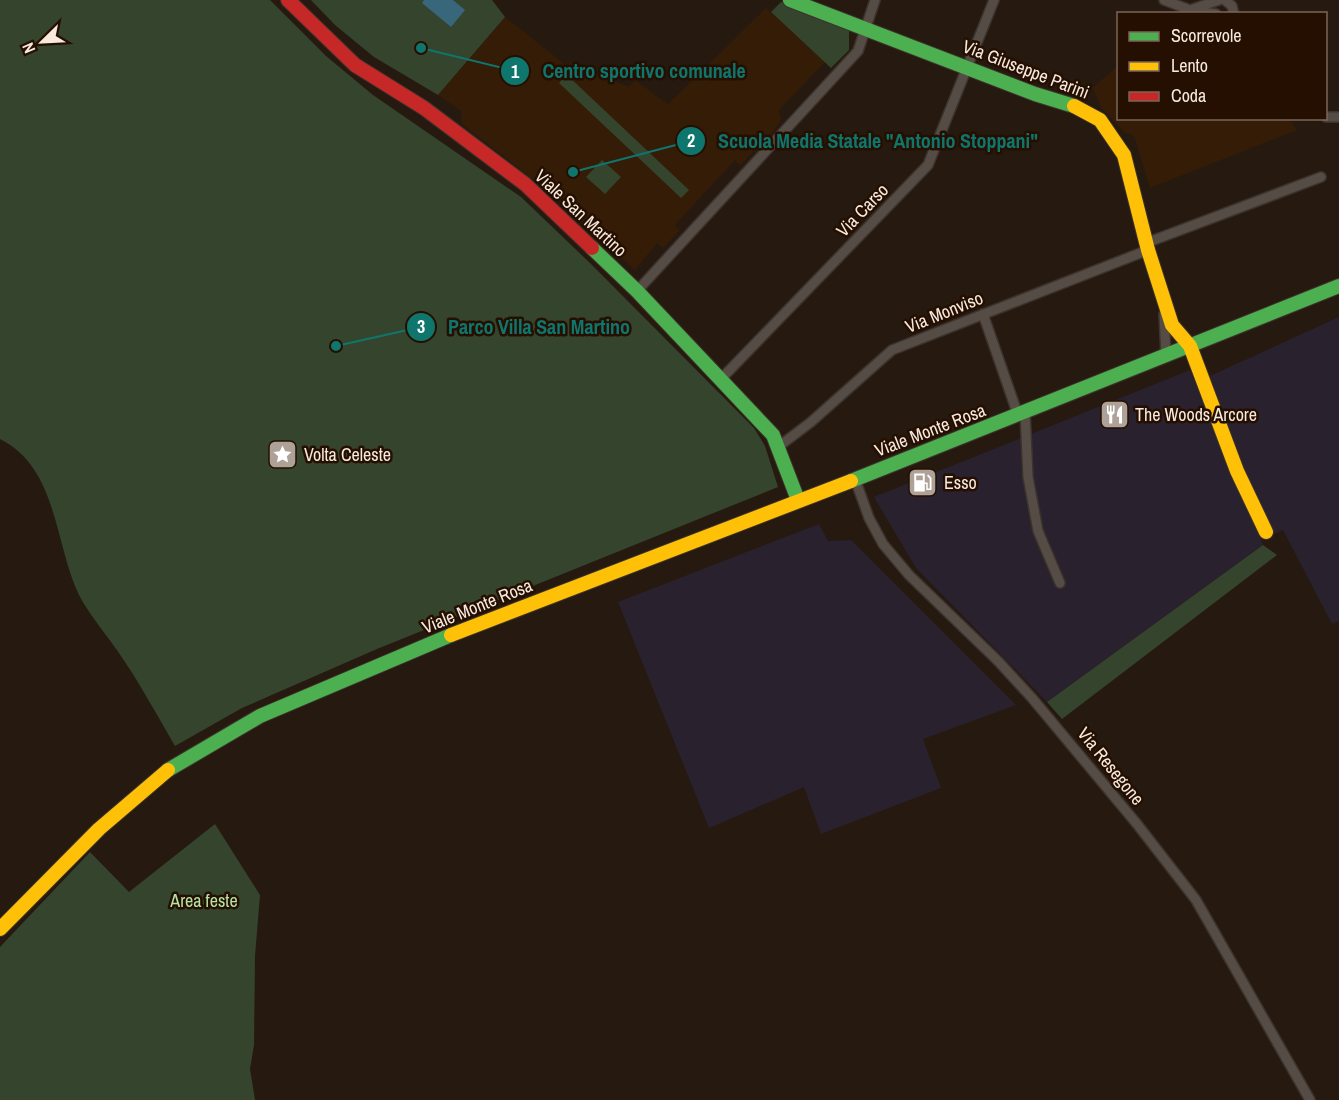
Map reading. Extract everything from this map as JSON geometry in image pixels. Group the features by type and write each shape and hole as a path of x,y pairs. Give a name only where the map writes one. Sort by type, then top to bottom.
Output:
{"main road":[{"name":"Viale San Martino","path":"288,0 355,65 424,108 525,184 637,291 764,425 778,447 798,500"},
{"name":"Via Giuseppe Parini","path":"790,0 812,3 865,27 1035,94 1079,107 1100,120 1114,137 1124,155 1147,247 1172,325 1190,346 1238,471 1266,531"},
{"name":"Viale Monte Rosa","path":"0,929 51,876 136,795 179,763 229,733 313,692 376,665 1318,297 1339,286"},
{"name":"Viale Monte Rosa","path":"1318,297 1339,297"}],"street":[{"path":"637,291 858,51 876,0"},
{"name":"Via Carso","path":"721,379 928,165 994,0"},
{"path":"1164,0 1204,12"},
{"path":"1191,10 1219,0"},
{"path":"1225,0 1232,6 1234,12"},
{"name":"Via Monviso","path":"778,447 812,422 892,350 1321,177"},
{"name":"Via Giuseppe Parini","path":"1163,300 1166,356"},
{"path":"983,314 1021,414 1028,477 1038,531 1060,583"},
{"name":"Via Resegone","path":"855,478 869,519 883,544 909,575 998,661 1032,698 1196,900 1310,1100"}],"shaded area":[{"path":"766,8 825,62 779,110 781,121 760,148 740,165 735,160 675,225 680,230 663,248 657,243 635,270 554,196 462,124 461,111 438,95 505,17 567,66 570,62 629,87 635,80 668,104"},
{"path":"1117,66 1117,120 1290,120 1297,130 1150,188 1135,139 1131,133 1126,134 1101,107 1093,88"},
{"path":"1339,317 1339,621 1332,624 1283,530 1274,534 1234,454 1210,376"},
{"path":"1190,370 1263,545 1047,702 916,568 874,497"},
{"path":"819,524 828,541 851,540 1016,705 923,739 941,788 821,834 804,787 709,828 618,602"}],"green space":[{"path":"0,0 270,0 326,56 373,95 521,197 591,264 754,428 765,446 778,487 377,649 242,708 175,746 118,651 79,595 44,487 33,468 19,452 0,439"},
{"path":"311,0 492,0 505,17 438,95 374,57 335,25"},
{"path":"781,2 849,28 849,50 831,68 771,12"},
{"path":"567,75 689,190 681,198 559,83"},
{"path":"602,160 621,177 605,194 586,177"},
{"path":"1263,545 1277,555 1062,719 1047,702"},
{"name":"Area feste","path":"215,824 260,895 255,956 254,1045 250,1069 255,1100 0,1100 0,947 90,852 129,892"}],"water":[{"path":"424,0 453,0 465,10 451,27 422,3"}],"traffic: fast":[{"path":"790,0 1035,94 1074,106"},
{"path":"592,248 637,291 773,435 798,500"},
{"path":"851,481 1339,286"},
{"path":"168,770 260,716 451,635"}],"traffic: slow":[{"path":"1074,106 1100,120 1124,155 1148,250 1172,325 1190,346 1237,471 1266,532"},
{"path":"451,635 851,481"},
{"path":"0,929 99,829 168,770"}],"traffic: jam":[{"path":"288,0 355,65 424,108 525,184 592,248"}],"place":[{"name":"Centro sportivo comunale","path":"421,48"},
{"name":"Scuola Media Statale \"Antonio Stoppani\"","path":"573,172"},
{"name":"Parco Villa San Martino","path":"336,346"},
{"name":"The Woods Arcore","path":"1114,414"},
{"name":"Volta Celeste","path":"283,454"},
{"name":"Esso","path":"923,482"}]}
